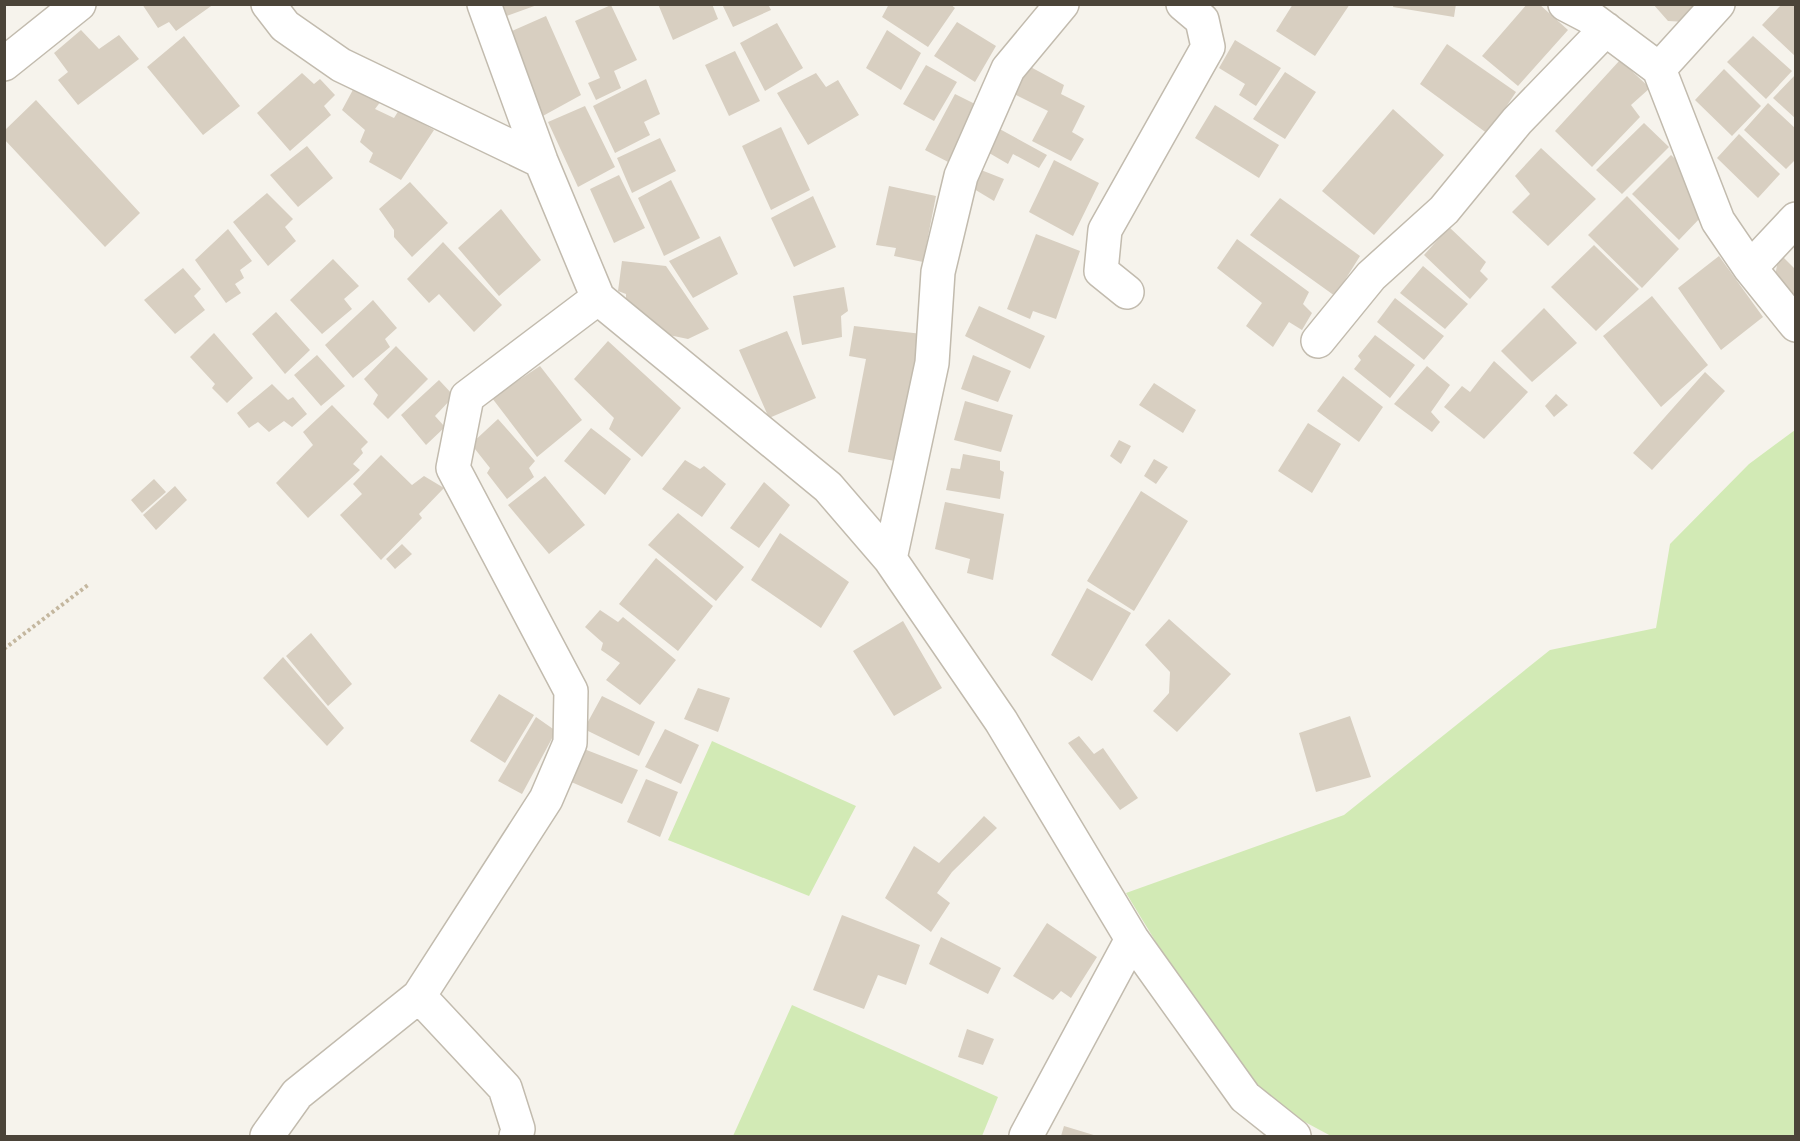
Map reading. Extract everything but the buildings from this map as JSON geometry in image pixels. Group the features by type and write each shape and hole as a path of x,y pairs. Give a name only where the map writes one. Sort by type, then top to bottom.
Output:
{"street":[{"path":"4,64 79,4"},
{"path":"268,4 285,26 341,64 542,160"},
{"path":"484,4 542,160 598,297 828,487 890,559 1001,721 1132,939 1245,1097 1294,1137"},
{"path":"890,559 932,363 938,272 961,177 1008,69 1062,4"},
{"path":"1127,292 1101,271 1105,230 1208,47 1202,20 1183,4"},
{"path":"1659,69 1718,4"},
{"path":"1318,341 1371,276 1444,210 1517,121 1588,14 1659,69 1718,221 1750,268 1796,325"},
{"path":"1750,268 1796,219"},
{"path":"267,1137 297,1094 419,996 546,799 570,742 571,691 453,468 467,397 598,297"},
{"path":"1026,1137 1132,939"},
{"path":"419,996 505,1088 518,1129 516,1137"}],"path":[{"path":"4,649 88,585"}],"green space":[{"path":"1795,430 1795,1136 1331,1136 1247,1091 1126,893 1344,815 1550,650 1656,628 1670,544 1749,464"},
{"path":"712,741 856,806 809,896 668,840"},
{"path":"792,1005 998,1097 982,1136 733,1136"}]}
